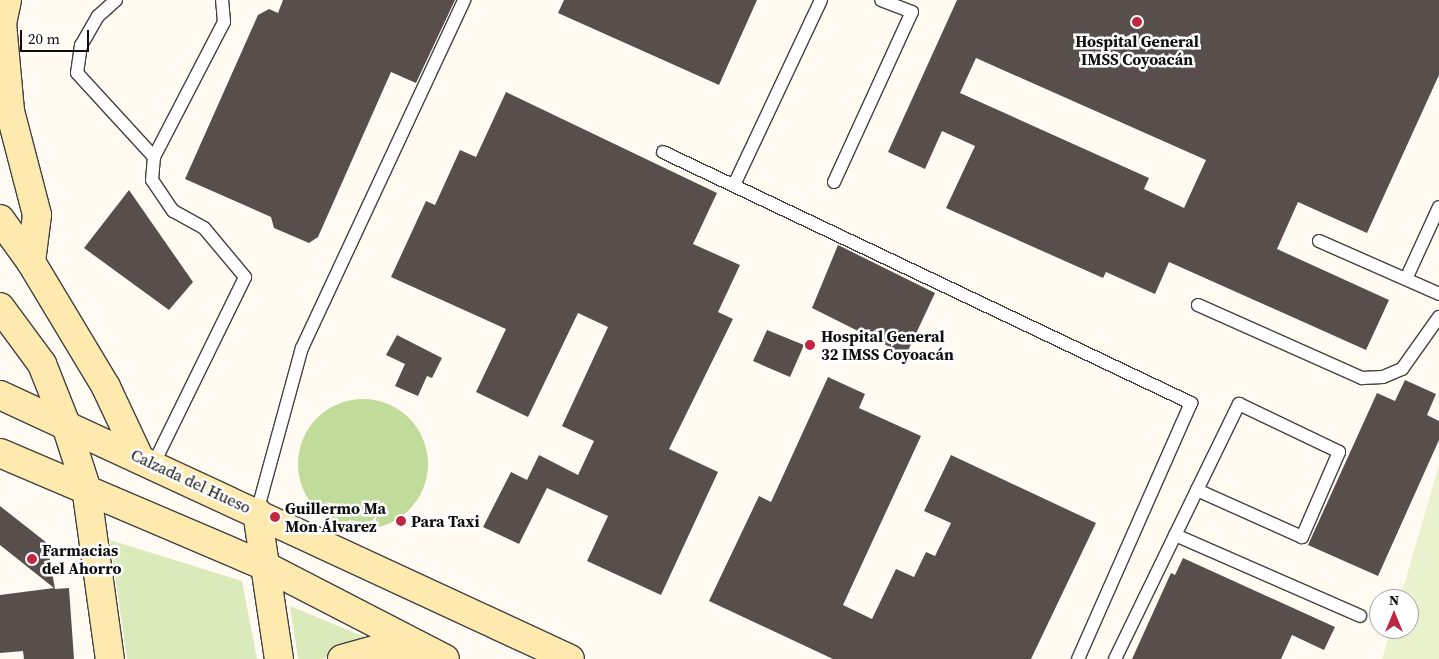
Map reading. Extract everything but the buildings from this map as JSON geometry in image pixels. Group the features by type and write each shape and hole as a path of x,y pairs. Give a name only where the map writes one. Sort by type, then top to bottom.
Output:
{"main road":[{"path":"7,0 1,33 10,111 37,215 31,262"},
{"path":"0,219 31,262 106,387 146,459"},
{"path":"0,307 42,364 66,422 86,487 110,659"},
{"name":"Calzada del Hueso","path":"0,394 146,459 570,659"},
{"path":"0,453 86,487 267,567 435,654"},
{"path":"257,512 267,567 279,659"},
{"path":"342,659 382,648 435,654"}],"lane":[{"path":"116,0 98,16 81,45 77,73 154,157"},
{"path":"146,459 245,277 204,228 173,211 152,180 154,157 224,22 222,0"},
{"path":"257,512 302,348 464,0"},
{"path":"734,185 821,0"},
{"path":"834,182 912,12 881,0"},
{"path":"663,152 1191,403 1078,659"},
{"path":"1406,280 1439,207"},
{"path":"1319,241 1439,294"},
{"path":"1198,305 1362,378 1383,377 1402,369 1439,317"},
{"path":"1115,659 1175,535 1239,404 1339,452 1302,537 1197,490"},
{"path":"1175,535 1360,616"}],"green space":[{"path":"363,399 376,400 388,404 409,418 423,439 427,451 427,477 423,489 409,510 388,524 376,528 363,529 350,528 338,524 317,510 303,489 299,477 298,464 299,451 303,439 317,418 338,404 350,400"},
{"path":"1439,465 1439,659 1382,659 1388,639 1419,639 1419,589 1403,589"},
{"path":"110,540 242,581 257,659 127,659"},
{"path":"290,606 379,643 321,659 298,659"}],"place":[{"name":"Hospital General IMSS Coyoacán","path":"1137,22"},
{"name":"Hospital General 32 IMSS Coyoacán","path":"810,345"},
{"name":"Guillermo Ma Mon Álvarez","path":"275,517"},
{"name":"Para Taxi","path":"401,521"},
{"name":"Farmacias del Ahorro","path":"32,559"}]}
